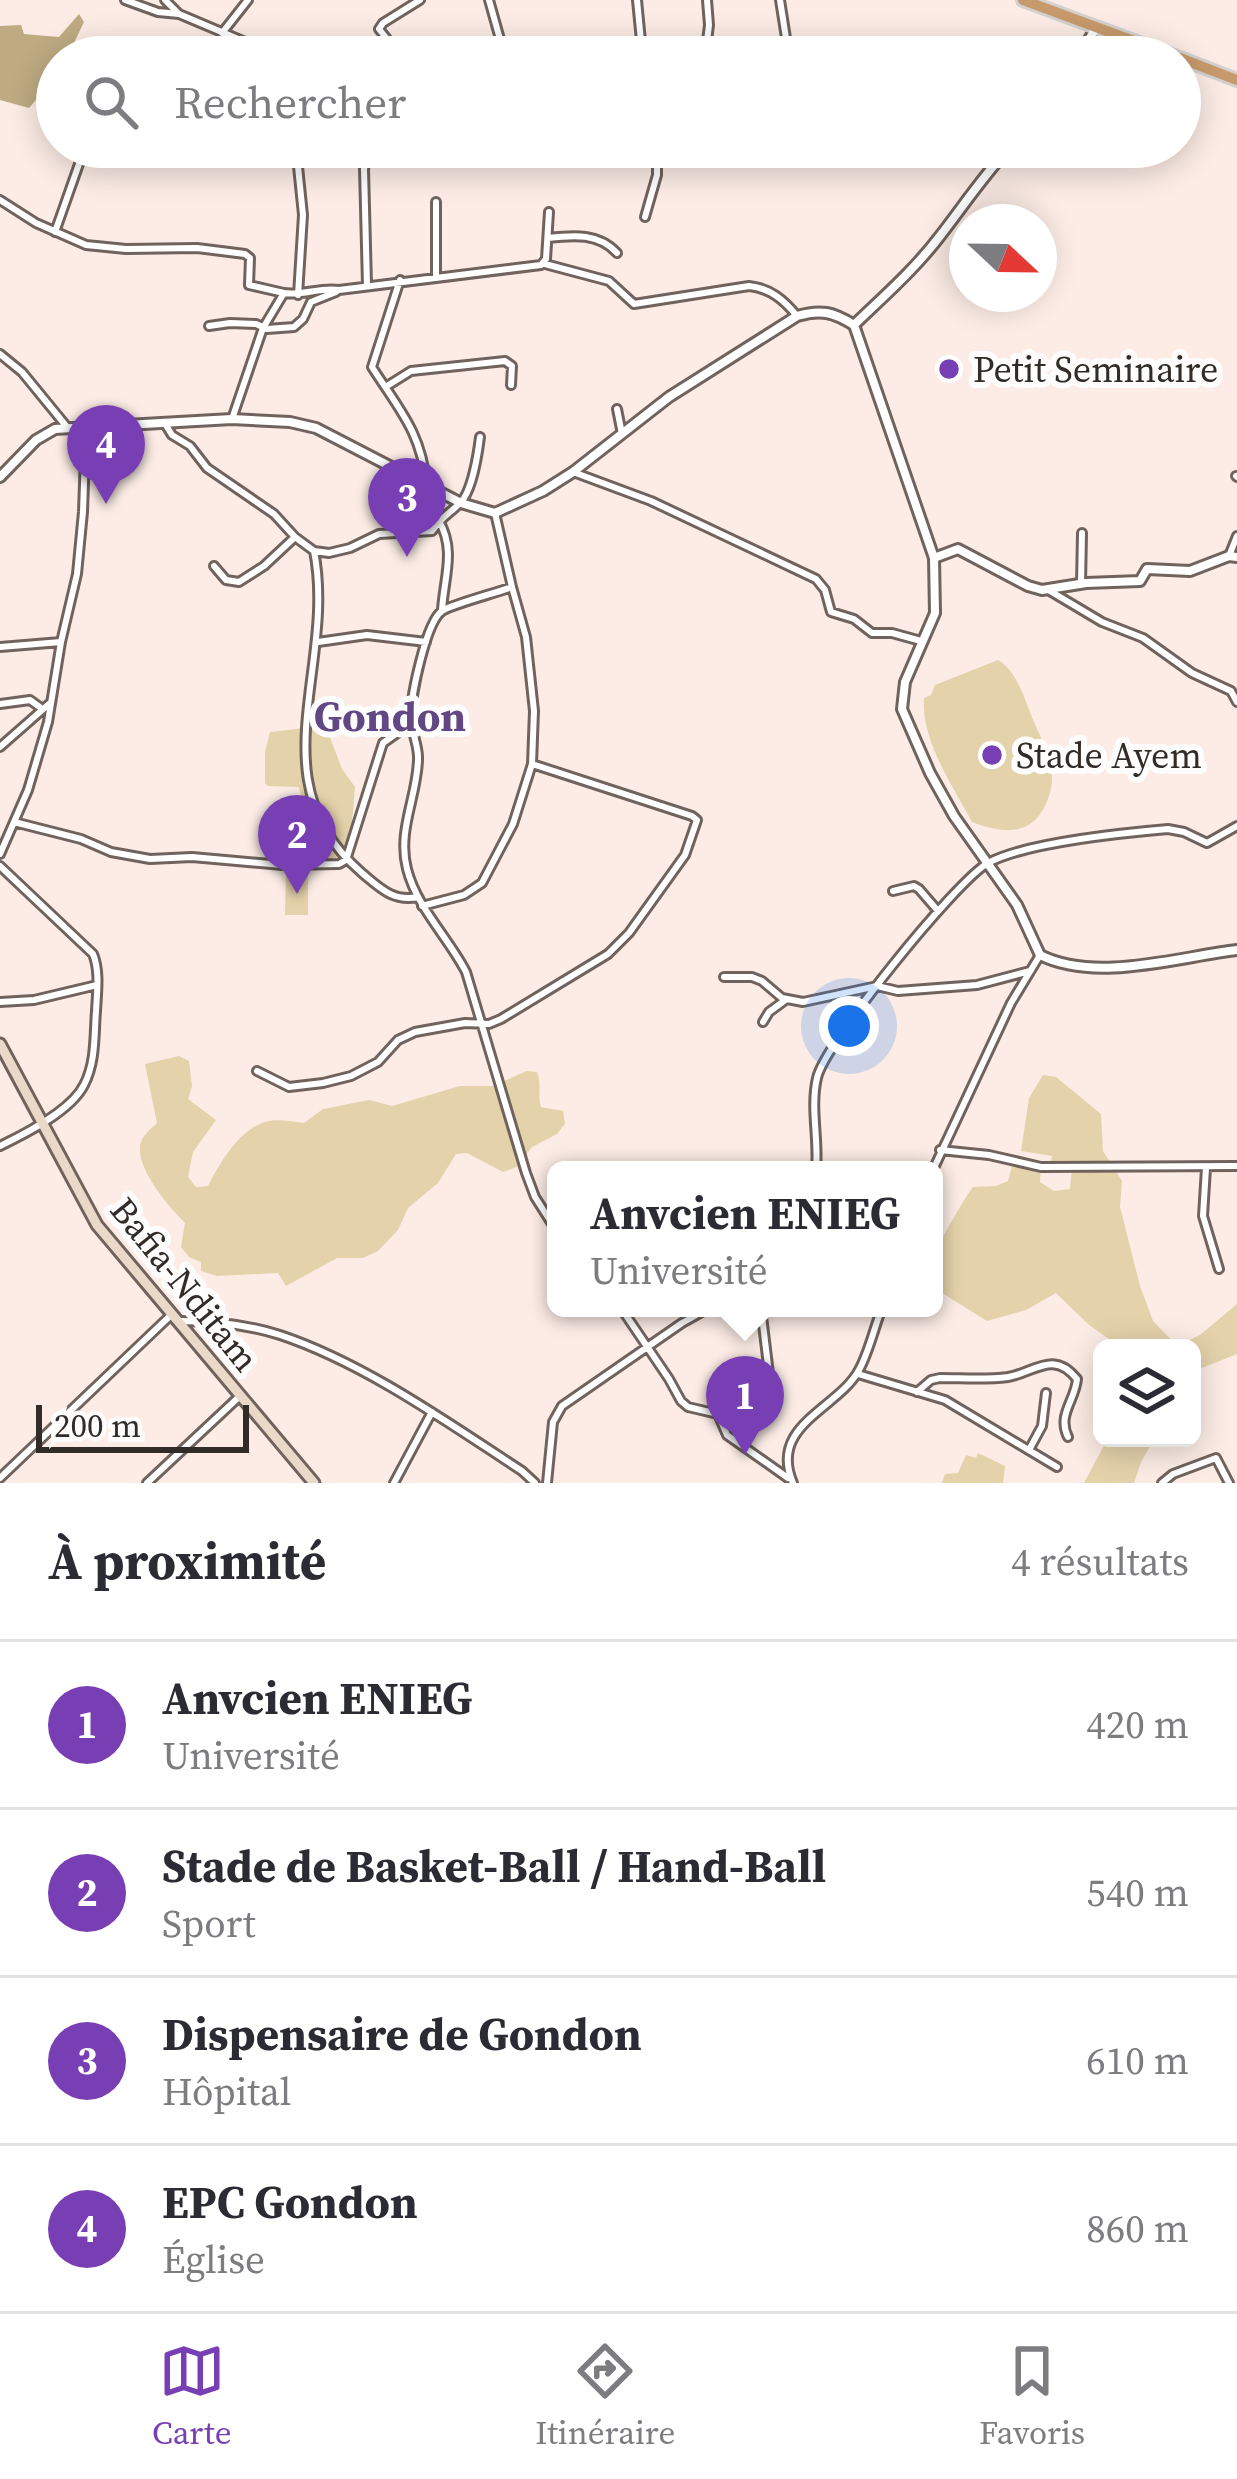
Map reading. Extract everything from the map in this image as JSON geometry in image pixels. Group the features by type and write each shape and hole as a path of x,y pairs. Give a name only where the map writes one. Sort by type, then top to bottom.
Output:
{"highway":[{"path":"1023,0 1122,36"},
{"path":"1201,67 1237,80"}],"main road":[{"name":"Bafia-Nditam","path":"0,1044 97,1225 314,1483"}],"street":[{"path":"125,0 179,14 228,36"},
{"path":"165,0 179,14"},
{"path":"222,33 248,0"},
{"path":"385,36 379,29 383,23 420,0"},
{"path":"489,0 499,36"},
{"path":"637,0 641,36"},
{"path":"707,0 708,36"},
{"path":"780,0 786,36"},
{"path":"1090,36 1096,26"},
{"path":"55,232 78,168"},
{"path":"298,168 303,214 298,295"},
{"path":"364,168 368,285"},
{"path":"645,217 657,168"},
{"path":"854,325 940,237 990,168"},
{"path":"0,200 36,224 100,248 197,248 245,254 250,258 249,284 284,293 544,263 609,281 634,304 749,286 776,295 797,316"},
{"path":"436,202 436,276"},
{"path":"544,263 549,212"},
{"path":"548,238 589,236 617,253"},
{"path":"400,280 372,361 419,442 426,484"},
{"path":"209,326 293,327 311,302 339,290"},
{"path":"232,419 263,328 284,293"},
{"path":"0,478 36,440 67,427 232,419 290,422 316,428 461,503 496,513 573,472 669,397 797,316 816,310 836,314 854,325 934,557 936,603 905,682 902,710 954,816 1017,905 1040,955 1068,966 1130,965 1237,950"},
{"path":"0,354 22,372 67,427"},
{"path":"387,386 411,371 505,361 512,366 511,385"},
{"path":"617,410 622,434"},
{"path":"164,422 203,465 274,514 314,551 329,553 379,534 432,531 446,512 461,503 471,484 480,437"},
{"path":"0,854 40,756 52,702 77,574 86,427"},
{"path":"573,472 651,501 816,579 825,590 831,613 854,619 872,633 921,641"},
{"path":"422,906 464,895 482,883 513,824 532,764 534,711 526,637 496,513"},
{"path":"439,520 448,536 449,551 442,610 426,642 411,710 418,762 404,852 422,906 466,972 526,1173 547,1216"},
{"path":"1081,584 1082,533"},
{"path":"1049,590 1132,583 1147,569 1190,571 1233,556 1237,536"},
{"path":"214,566 226,580 238,582 296,537"},
{"path":"934,557 958,549 1028,586 1049,590 1102,622 1143,638 1192,673 1231,692 1237,702"},
{"path":"314,551 317,642 304,760 310,791 329,838 346,860 387,894 418,897"},
{"path":"442,610 512,587"},
{"path":"317,642 368,635 426,642"},
{"path":"0,647 62,642"},
{"path":"0,704 30,700 42,710"},
{"path":"0,748 52,702"},
{"path":"14,823 147,859 339,864 346,860 382,743 410,724"},
{"path":"257,1071 289,1087 351,1076 378,1062 398,1040 415,1031 501,1019 608,954 629,933 685,855 697,820 532,764"},
{"path":"816,1161 817,1078 832,1045 938,911 988,862 1063,843 1168,829 1208,844 1237,826"},
{"path":"0,866 93,954 97,964 94,1056 84,1087 41,1126 0,1146"},
{"path":"892,891 914,886 938,911"},
{"path":"936,1161 1040,955"},
{"path":"724,977 762,981 788,1000 802,1002 877,986 898,991 976,985 1030,970"},
{"path":"0,1002 34,1000 97,985"},
{"path":"763,1022 788,1000"},
{"path":"940,1150 1041,1167 1237,1166"},
{"path":"1206,1168 1204,1216 1219,1269"},
{"path":"0,1478 176,1317 275,1333 432,1412 535,1483"},
{"path":"627,1317 684,1404 718,1414 745,1405 770,1382 762,1317"},
{"path":"547,1483 553,1422 562,1406 695,1317"},
{"path":"792,1482 787,1456 799,1429 858,1374 879,1317"},
{"path":"916,1392 940,1378 1013,1377 1040,1365 1063,1368 1077,1379 1063,1420 1068,1437"},
{"path":"858,1374 963,1409 1057,1467"},
{"path":"1029,1450 1042,1426 1046,1393"},
{"path":"147,1483 241,1395"},
{"path":"394,1483 432,1412"},
{"path":"718,1414 727,1435 792,1482"},
{"path":"1162,1483 1216,1458 1229,1483"}],"shaded area":[{"path":"79,14 84,22 77,36 60,36"},
{"path":"21,25 24,34 47,36 36,36 36,100 29,108 0,100 0,26"},
{"name":"Stade Ayem","path":"998,660 1019,684 1052,775 1049,796 1036,819 1008,830 972,822 940,763 924,714 924,698 935,685"},
{"path":"308,725 328,732 342,769 355,787 349,856 298,864 297,849 288,845 288,806 302,801 299,787 265,783 265,752 270,732"},
{"path":"286,874 308,874 308,915 285,915"},
{"path":"179,1056 189,1061 192,1086 188,1099 216,1120 193,1152 188,1177 196,1187 208,1186 239,1140 265,1122 304,1123 323,1109 369,1100 392,1106 460,1086 494,1086 526,1071 537,1072 541,1107 563,1111 565,1124 557,1134 532,1147 517,1167 503,1172 467,1153 456,1154 438,1183 408,1208 398,1230 378,1251 363,1258 337,1258 286,1286 278,1273 217,1276 201,1271 201,1262 181,1247 185,1223 156,1188 141,1156 142,1140 157,1123 145,1064"},
{"path":"1043,1075 1056,1077 1101,1114 1103,1151 1122,1181 1120,1207 1140,1286 1153,1321 1170,1339 1109,1339 1056,1293 1026,1310 987,1321 943,1294 943,1238 973,1187 1008,1181 1013,1162 1041,1167 1040,1182 1054,1191 1070,1189 1072,1169 1051,1165 1052,1156 1021,1151 1029,1098"},
{"path":"1237,1304 1237,1354 1201,1368 1201,1339 1192,1339"},
{"path":"1103,1447 1150,1447 1134,1483 1084,1483"},
{"path":"978,1453 1005,1466 1003,1483 942,1483 945,1474 958,1473 966,1455 976,1458"}],"place":[{"name":"Petit Seminaire","path":"949,369"},
{"name":"EPC Gondon","path":"106,504"},
{"name":"Dispensaire de Gondon","path":"407,557"},
{"name":"Stade Ayem","path":"992,755"},
{"name":"Stade de Basket-Ball / Hand-Ball","path":"297,894"},
{"name":"Anvcien ENIEG","path":"745,1455"}],"district":[{"name":"Gondon","path":"390,716"}]}
